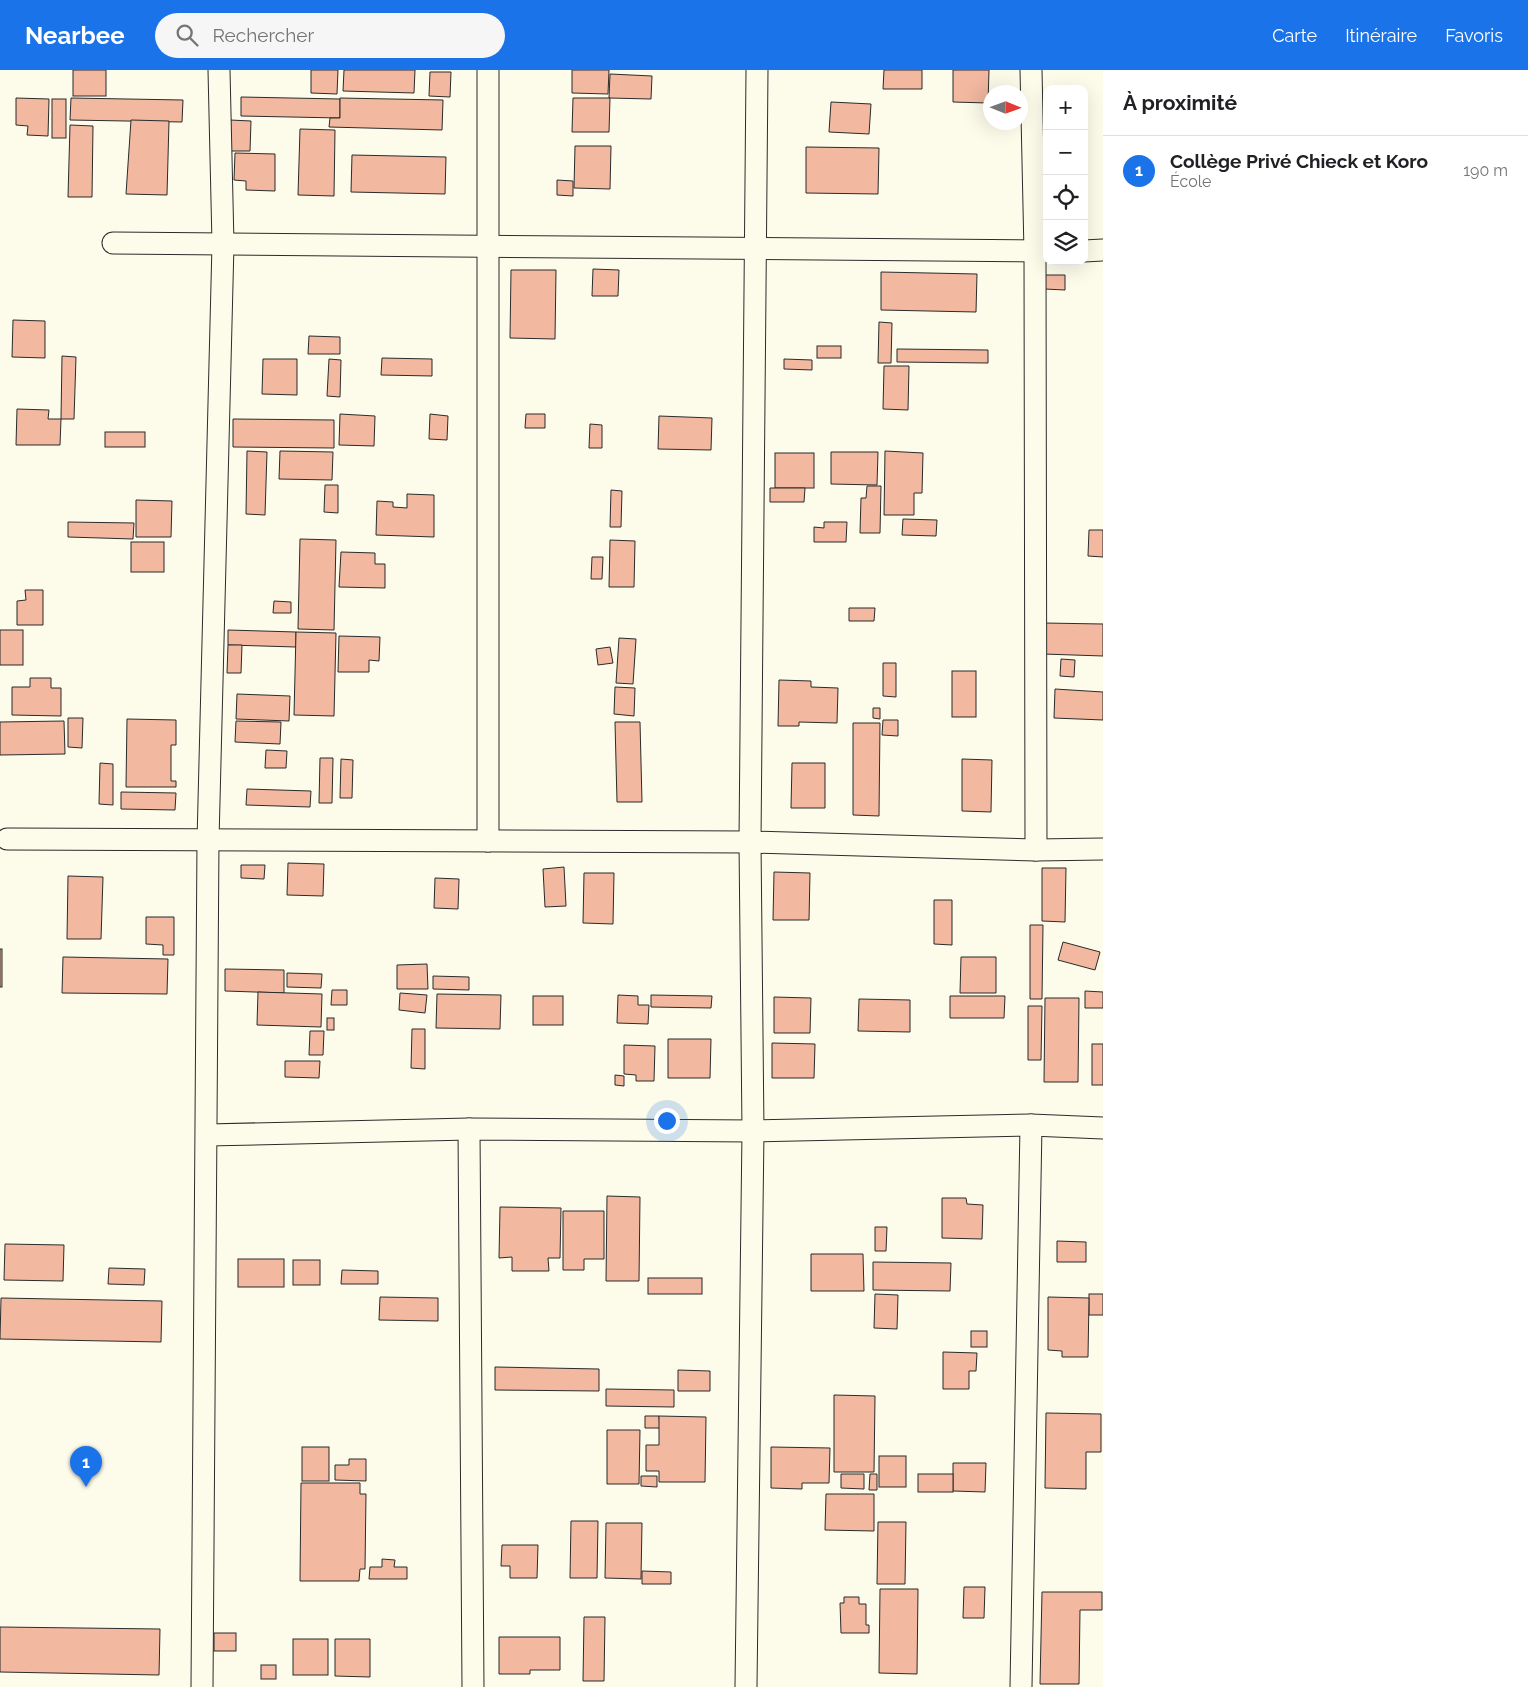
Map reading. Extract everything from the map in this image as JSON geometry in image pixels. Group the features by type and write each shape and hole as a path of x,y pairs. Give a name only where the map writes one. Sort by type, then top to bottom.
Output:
{"street":[{"path":"202,1687 208,841 222,244 219,70"},
{"path":"488,70 488,841"},
{"path":"746,1687 753,1131 750,842 757,70"},
{"path":"1031,70 1041,252 1036,850"},
{"path":"113,243 1041,252"},
{"path":"1088,251 1103,250"},
{"path":"7,839 750,842 1036,850 1103,849"},
{"path":"207,1135 469,1129 753,1131 1031,1125 1103,1128"},
{"path":"1021,1687 1031,1125"},
{"path":"469,1129 473,1687"}],"building":[{"path":"73,70 106,70 106,96 73,96"},
{"path":"311,70 338,70 337,94 311,93"},
{"path":"344,70 415,70 414,93 343,91"},
{"path":"572,70 609,70 608,94 572,93"},
{"path":"884,70 922,70 922,89 883,89"},
{"path":"953,70 989,70 989,85 983,85 983,103 953,102"},
{"path":"430,72 451,72 450,97 429,96"},
{"path":"610,74 652,76 651,99 609,98"},
{"path":"241,97 340,99 340,118 241,116"},
{"path":"16,98 49,99 48,136 27,135 28,126 16,125"},
{"path":"71,98 183,100 182,122 70,120"},
{"path":"340,98 443,100 442,130 329,127 330,118 340,118"},
{"path":"573,98 610,98 609,132 572,132"},
{"path":"52,99 66,99 66,138 52,138"},
{"path":"831,102 871,104 869,134 829,132"},
{"path":"131,120 169,121 167,195 126,194"},
{"path":"230,120 251,121 250,151 230,151"},
{"path":"70,125 93,126 92,197 68,197"},
{"path":"300,129 335,130 334,196 298,195"},
{"path":"575,146 611,146 610,189 574,188"},
{"path":"806,147 879,148 878,194 806,193"},
{"path":"235,153 275,154 275,191 246,190 246,181 234,180"},
{"path":"352,155 446,157 445,194 351,192"},
{"path":"557,180 573,181 573,196 557,195"},
{"path":"593,269 619,270 618,296 592,296"},
{"path":"511,270 556,270 555,339 510,338"},
{"path":"881,272 977,274 976,312 881,310"},
{"path":"1045,275 1065,275 1065,290 1045,289"},
{"path":"13,320 45,321 45,358 12,357"},
{"path":"879,322 892,323 891,363 878,363"},
{"path":"309,336 340,337 340,354 308,354"},
{"path":"817,346 841,346 841,358 817,358"},
{"path":"897,349 988,350 988,363 897,362"},
{"path":"62,356 76,357 74,419 61,419"},
{"path":"382,358 432,359 432,376 381,375"},
{"path":"263,359 297,359 297,395 262,394"},
{"path":"329,359 341,360 340,397 327,396"},
{"path":"784,359 812,360 812,370 784,369"},
{"path":"884,366 909,366 908,410 883,409"},
{"path":"17,409 49,410 48,419 61,419 60,445 16,445"},
{"path":"340,414 375,416 374,446 339,445"},
{"path":"430,414 448,416 447,440 429,439"},
{"path":"526,414 545,414 545,428 525,428"},
{"path":"659,416 712,418 711,450 658,449"},
{"path":"233,419 334,420 334,448 233,447"},
{"path":"590,424 602,425 602,448 589,448"},
{"path":"105,432 145,432 145,447 105,447"},
{"path":"247,451 267,452 265,515 246,514"},
{"path":"280,451 333,452 332,480 279,479"},
{"path":"885,451 923,453 922,493 914,493 914,515 884,515"},
{"path":"831,452 878,452 877,485 831,484"},
{"path":"775,453 814,453 814,488 775,488"},
{"path":"325,485 338,485 338,513 324,512"},
{"path":"867,486 881,486 880,533 860,533 861,498 866,498"},
{"path":"770,488 805,488 804,502 770,502"},
{"path":"611,490 622,491 621,527 610,527"},
{"path":"407,494 434,495 434,537 376,535 377,501 393,502 393,507 407,508"},
{"path":"136,500 172,501 171,537 136,537"},
{"path":"903,519 937,520 936,536 902,535"},
{"path":"68,522 134,523 133,539 68,537"},
{"path":"824,522 847,522 846,542 814,542 814,527 824,528"},
{"path":"1089,530 1103,530 1103,557 1088,556"},
{"path":"300,539 336,540 334,630 298,629"},
{"path":"610,540 635,541 634,587 609,587"},
{"path":"131,542 164,542 164,572 131,572"},
{"path":"341,552 375,553 375,564 385,564 385,588 339,587"},
{"path":"592,557 603,557 602,579 591,579"},
{"path":"25,590 43,590 43,625 17,625 17,601 26,600"},
{"path":"274,601 291,602 291,613 273,613"},
{"path":"849,608 875,608 874,621 849,621"},
{"path":"1044,623 1103,624 1103,656 1043,654"},
{"path":"0,630 23,630 23,665 0,665"},
{"path":"228,630 296,632 296,647 228,645"},
{"path":"296,632 336,633 334,716 294,715"},
{"path":"339,636 380,637 379,661 369,660 369,672 338,672"},
{"path":"619,638 636,639 633,684 616,683"},
{"path":"228,645 242,645 241,673 227,673"},
{"path":"610,647 613,663 598,665 596,649"},
{"path":"1061,659 1075,660 1074,677 1060,676"},
{"path":"883,663 896,663 896,697 883,696"},
{"path":"952,671 976,671 976,717 952,717"},
{"path":"30,678 51,678 51,688 61,688 61,716 12,715 12,687 30,687"},
{"path":"779,680 811,681 811,687 838,688 837,723 799,722 799,726 778,726"},
{"path":"615,687 635,688 634,716 614,714"},
{"path":"1055,689 1103,692 1103,720 1054,718"},
{"path":"237,694 290,696 289,721 236,719"},
{"path":"873,708 880,708 880,719 873,718"},
{"path":"68,718 83,718 82,748 68,747"},
{"path":"127,719 176,720 176,745 171,745 171,781 176,781 176,787 126,787"},
{"path":"883,720 898,720 898,736 882,735"},
{"path":"64,721 65,754 0,755 0,722"},
{"path":"236,721 281,722 280,744 235,742"},
{"path":"615,722 640,722 642,802 617,802"},
{"path":"853,723 880,723 879,816 853,815"},
{"path":"266,750 287,751 286,768 265,768"},
{"path":"320,758 333,758 332,803 319,803"},
{"path":"341,759 353,760 352,798 340,798"},
{"path":"962,759 992,760 991,812 962,811"},
{"path":"100,763 113,764 113,805 99,804"},
{"path":"792,763 825,763 825,808 791,808"},
{"path":"247,789 311,791 310,807 246,805"},
{"path":"121,792 176,793 175,810 121,809"},
{"path":"288,863 324,864 323,896 287,895"},
{"path":"241,865 265,865 264,879 241,878"},
{"path":"564,867 566,906 545,907 543,869"},
{"path":"1042,868 1066,868 1065,922 1042,921"},
{"path":"774,872 810,873 809,920 773,920"},
{"path":"584,873 614,873 613,924 583,923"},
{"path":"68,876 103,877 101,939 67,939"},
{"path":"435,878 459,879 458,909 434,908"},
{"path":"934,900 952,900 952,945 934,944"},
{"path":"146,917 174,917 174,955 163,955 163,945 146,944"},
{"path":"1030,925 1043,925 1042,999 1030,999"},
{"path":"1063,942 1100,952 1095,970 1058,960"},
{"path":"0,949 2,949 2,987 0,987"},
{"path":"63,957 168,959 167,994 62,993"},
{"path":"961,957 996,957 996,993 960,993"},
{"path":"427,964 428,989 397,989 397,965"},
{"path":"225,969 284,970 284,993 225,991"},
{"path":"287,973 322,974 321,988 287,987"},
{"path":"433,976 469,977 469,990 433,989"},
{"path":"332,990 347,990 347,1005 331,1005"},
{"path":"1085,991 1103,992 1103,1008 1085,1008"},
{"path":"258,992 322,994 321,1027 257,1025"},
{"path":"400,993 427,995 425,1013 399,1010"},
{"path":"437,994 501,995 500,1029 436,1028"},
{"path":"618,995 638,996 638,1005 649,1005 648,1024 617,1023"},
{"path":"651,995 712,996 711,1008 651,1007"},
{"path":"533,996 563,996 563,1025 533,1025"},
{"path":"950,996 1005,996 1004,1018 950,1018"},
{"path":"774,997 811,998 810,1033 774,1033"},
{"path":"1045,998 1079,998 1078,1082 1044,1082"},
{"path":"859,999 910,1000 910,1032 858,1031"},
{"path":"1028,1006 1042,1006 1041,1060 1028,1060"},
{"path":"327,1018 334,1018 334,1030 327,1030"},
{"path":"412,1029 425,1029 425,1069 411,1068"},
{"path":"310,1031 324,1031 323,1055 309,1055"},
{"path":"668,1039 711,1039 710,1078 668,1078"},
{"path":"772,1043 815,1044 814,1078 772,1078"},
{"path":"1092,1044 1103,1044 1103,1085 1092,1085"},
{"path":"624,1045 655,1046 654,1081 636,1081 636,1075 624,1074"},
{"path":"285,1061 320,1061 319,1078 285,1077"},
{"path":"615,1075 624,1076 624,1086 615,1085"},
{"path":"607,1196 640,1197 639,1281 606,1281"},
{"path":"942,1198 966,1198 967,1204 983,1205 982,1239 942,1238"},
{"path":"500,1207 561,1208 560,1258 548,1258 549,1271 512,1271 512,1257 499,1258"},
{"path":"563,1211 604,1211 604,1259 584,1259 584,1270 563,1270"},
{"path":"875,1227 887,1227 886,1251 875,1251"},
{"path":"1057,1241 1086,1242 1086,1262 1057,1262"},
{"path":"5,1244 64,1245 63,1281 4,1280"},
{"path":"811,1254 863,1254 864,1291 811,1291"},
{"path":"238,1259 284,1259 284,1287 238,1287"},
{"path":"293,1260 320,1260 320,1285 293,1285"},
{"path":"873,1262 951,1263 950,1291 873,1290"},
{"path":"109,1268 145,1269 144,1285 108,1284"},
{"path":"342,1270 378,1271 378,1284 341,1284"},
{"path":"648,1278 702,1278 702,1294 648,1294"},
{"path":"875,1294 898,1295 897,1329 874,1328"},
{"path":"1089,1294 1103,1294 1103,1315 1089,1315"},
{"path":"380,1297 438,1298 438,1321 379,1320"},
{"path":"1048,1297 1089,1298 1088,1357 1062,1357 1062,1351 1048,1350"},
{"path":"1,1298 162,1301 161,1342 0,1339"},
{"path":"971,1331 987,1331 987,1347 971,1347"},
{"path":"943,1352 977,1353 976,1371 969,1371 969,1389 943,1389"},
{"path":"495,1367 599,1369 599,1391 495,1390"},
{"path":"678,1370 710,1371 710,1391 678,1391"},
{"path":"606,1389 674,1390 674,1407 606,1406"},
{"path":"834,1395 875,1396 874,1472 834,1472"},
{"path":"1046,1413 1101,1414 1101,1452 1086,1452 1086,1489 1045,1488"},
{"path":"645,1416 659,1416 660,1428 645,1428"},
{"path":"659,1416 706,1417 705,1482 659,1482 659,1471 646,1471 646,1445 659,1445"},
{"path":"607,1430 640,1430 639,1484 607,1484"},
{"path":"302,1447 329,1447 329,1481 302,1481"},
{"path":"771,1447 830,1448 829,1483 802,1483 802,1489 771,1488"},
{"path":"879,1456 906,1456 906,1487 879,1487"},
{"path":"349,1459 366,1459 366,1481 335,1480 335,1465 349,1465"},
{"path":"953,1463 986,1463 985,1492 953,1491"},
{"path":"841,1474 864,1474 864,1489 841,1488"},
{"path":"870,1474 877,1474 877,1490 869,1490"},
{"path":"918,1474 953,1474 953,1492 918,1492"},
{"path":"641,1476 657,1476 657,1487 641,1486"},
{"path":"301,1483 360,1483 360,1494 366,1494 365,1569 360,1569 359,1581 300,1581"},
{"path":"826,1494 874,1494 874,1531 825,1530"},
{"path":"571,1521 598,1521 597,1578 570,1578"},
{"path":"878,1522 906,1522 905,1584 877,1584"},
{"path":"606,1523 642,1523 641,1579 605,1578"},
{"path":"502,1545 538,1545 537,1578 510,1578 510,1566 501,1566"},
{"path":"382,1559 395,1560 394,1567 407,1567 407,1579 369,1579 370,1567 382,1567"},
{"path":"642,1571 671,1572 671,1584 642,1584"},
{"path":"964,1587 985,1587 984,1618 963,1618"},
{"path":"880,1589 918,1589 917,1674 879,1673"},
{"path":"1042,1592 1102,1592 1102,1610 1080,1610 1079,1684 1040,1684"},
{"path":"844,1597 859,1597 859,1604 866,1604 866,1625 869,1625 869,1633 841,1633 840,1603 844,1603"},
{"path":"584,1617 605,1617 604,1681 583,1681"},
{"path":"0,1627 160,1629 159,1675 0,1672"},
{"path":"214,1633 236,1633 236,1651 214,1651"},
{"path":"499,1637 560,1637 560,1670 530,1670 530,1674 499,1674"},
{"path":"293,1639 328,1639 328,1675 293,1675"},
{"path":"335,1639 370,1639 370,1677 335,1676"},
{"path":"261,1665 276,1665 276,1679 261,1679"}],"place":[{"name":"Collège Privé Chieck et Koro","path":"86,1487"}]}
